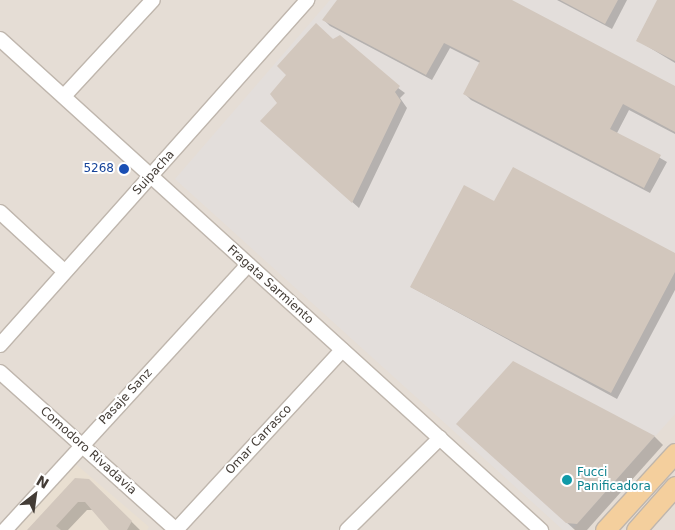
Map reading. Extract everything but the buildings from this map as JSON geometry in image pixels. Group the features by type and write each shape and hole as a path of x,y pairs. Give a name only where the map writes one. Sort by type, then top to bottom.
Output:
{"main road":[{"path":"605,530 675,453"},
{"path":"636,530 675,486"}],"street":[{"path":"64,95 153,0"},
{"name":"Suipacha","path":"0,345 307,0"},
{"name":"Fragata Sarmiento","path":"0,39 153,174 248,265 541,530"},
{"path":"0,212 65,272"},
{"name":"Pasaje Sanz","path":"5,530 248,265"},
{"name":"Omar Carrasco","path":"176,530 342,350"},
{"name":"Comodoro Rivadavia","path":"0,372 176,530"},
{"path":"348,530 440,438"}],"shaded area":[{"path":"0,0 675,0 675,530 0,530"},
{"path":"330,0 675,0 675,414 572,530 563,530 175,179"},
{"path":"71,460 149,527 147,530 11,530"}],"place":[{"name":"5268","path":"124,169"},
{"name":"Fucci Panificadora","path":"567,480"}]}
